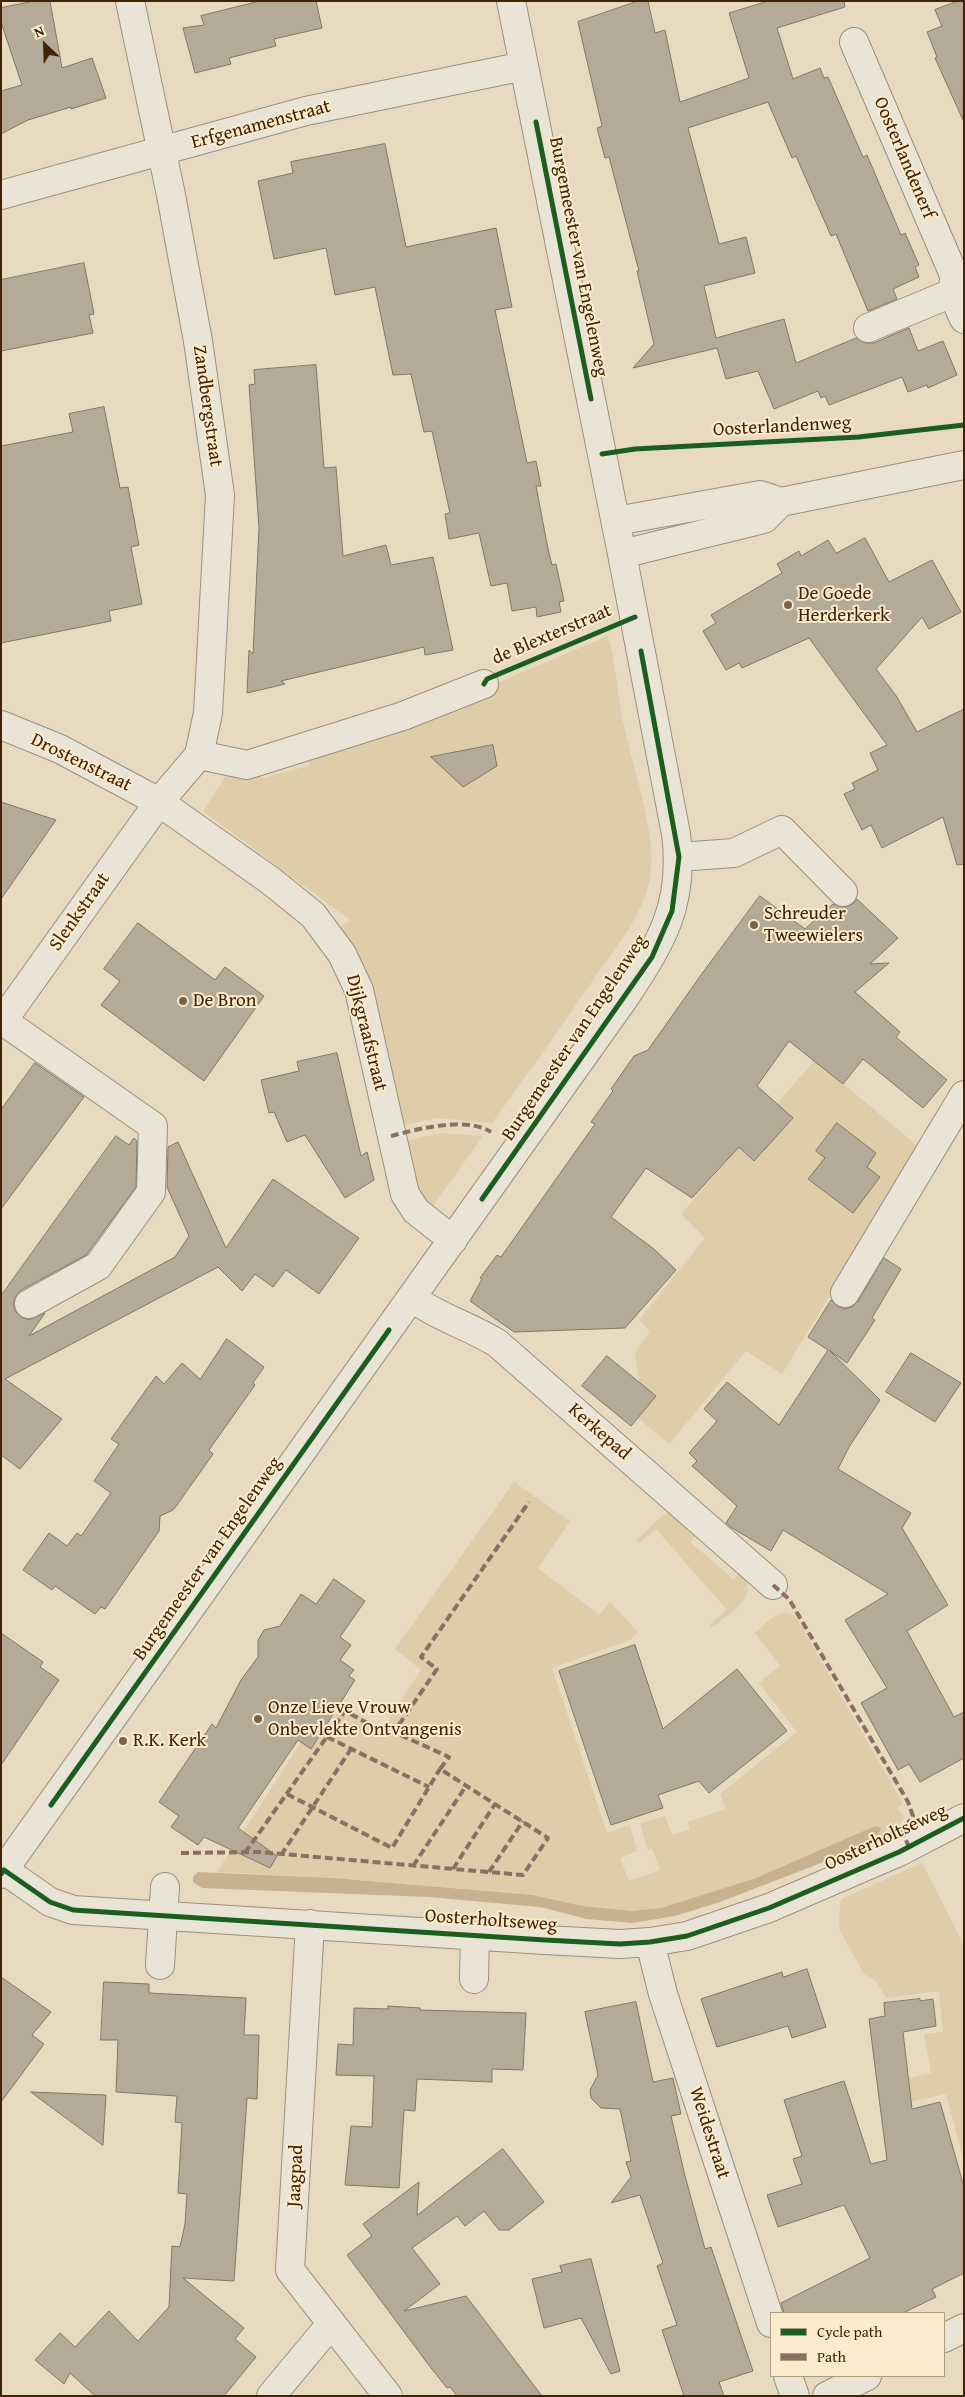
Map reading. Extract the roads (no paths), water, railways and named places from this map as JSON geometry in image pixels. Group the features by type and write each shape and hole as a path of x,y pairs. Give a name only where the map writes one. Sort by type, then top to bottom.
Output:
{"street":[{"name":"Zandbergstraat","path":"130,1 162,152 198,341 220,495 208,713 199,756 159,802"},
{"name":"Burgemeester van Engelenweg","path":"3,1872 412,1298 652,957 672,911 679,857 616,521 511,1"},
{"name":"Oosterlandenerf","path":"854,42 957,279 964,319"},
{"name":"Erfgenamenstraat","path":"1,195 306,111 524,66"},
{"path":"868,328 957,279"},
{"path":"616,521 760,495 781,502 964,465"},
{"path":"622,554 764,519 781,502"},
{"name":"de Blexterstraat","path":"199,756 247,764 403,716 484,684"},
{"name":"Drostenstraat","path":"1,726 60,749 159,802"},
{"name":"Slenkstraat","path":"2,1022 159,802"},
{"name":"Dijkgraafstraat","path":"159,802 302,905 313,915 338,948 352,971 359,990 405,1194 416,1211 453,1240"},
{"path":"679,857 734,853 782,830 843,892"},
{"path":"2,1022 153,1126 151,1192 98,1266 29,1304"},
{"path":"845,1293 964,1095"},
{"name":"Kerkepad","path":"412,1298 433,1312 481,1333 497,1343 774,1585"},
{"name":"Oosterholtseweg","path":"3,1872 50,1902 64,1908 620,1944 650,1942 687,1936 769,1908 926,1839 964,1818"},
{"path":"160,1965 164,1887"},
{"name":"Jaagpad","path":"310,1924 290,2270 388,2396"},
{"path":"474,1978 476,1936"},
{"name":"Weidestraat","path":"650,1942 664,1994 770,2320"},
{"path":"271,2396 331,2324"},
{"path":"945,2338 964,2328"},
{"path":"788,2377 795,2396"},
{"path":"827,2396 865,2377"}],"place":[{"name":"De Goede Herderkerk","path":"788,605"},
{"name":"Schreuder Tweewielers","path":"754,925"},
{"name":"De Bron","path":"183,1001"},
{"name":"Onze Lieve Vrouw Onbevlekte Ontvangenis","path":"258,1719"},
{"name":"R.K. Kerk","path":"123,1741"}]}
